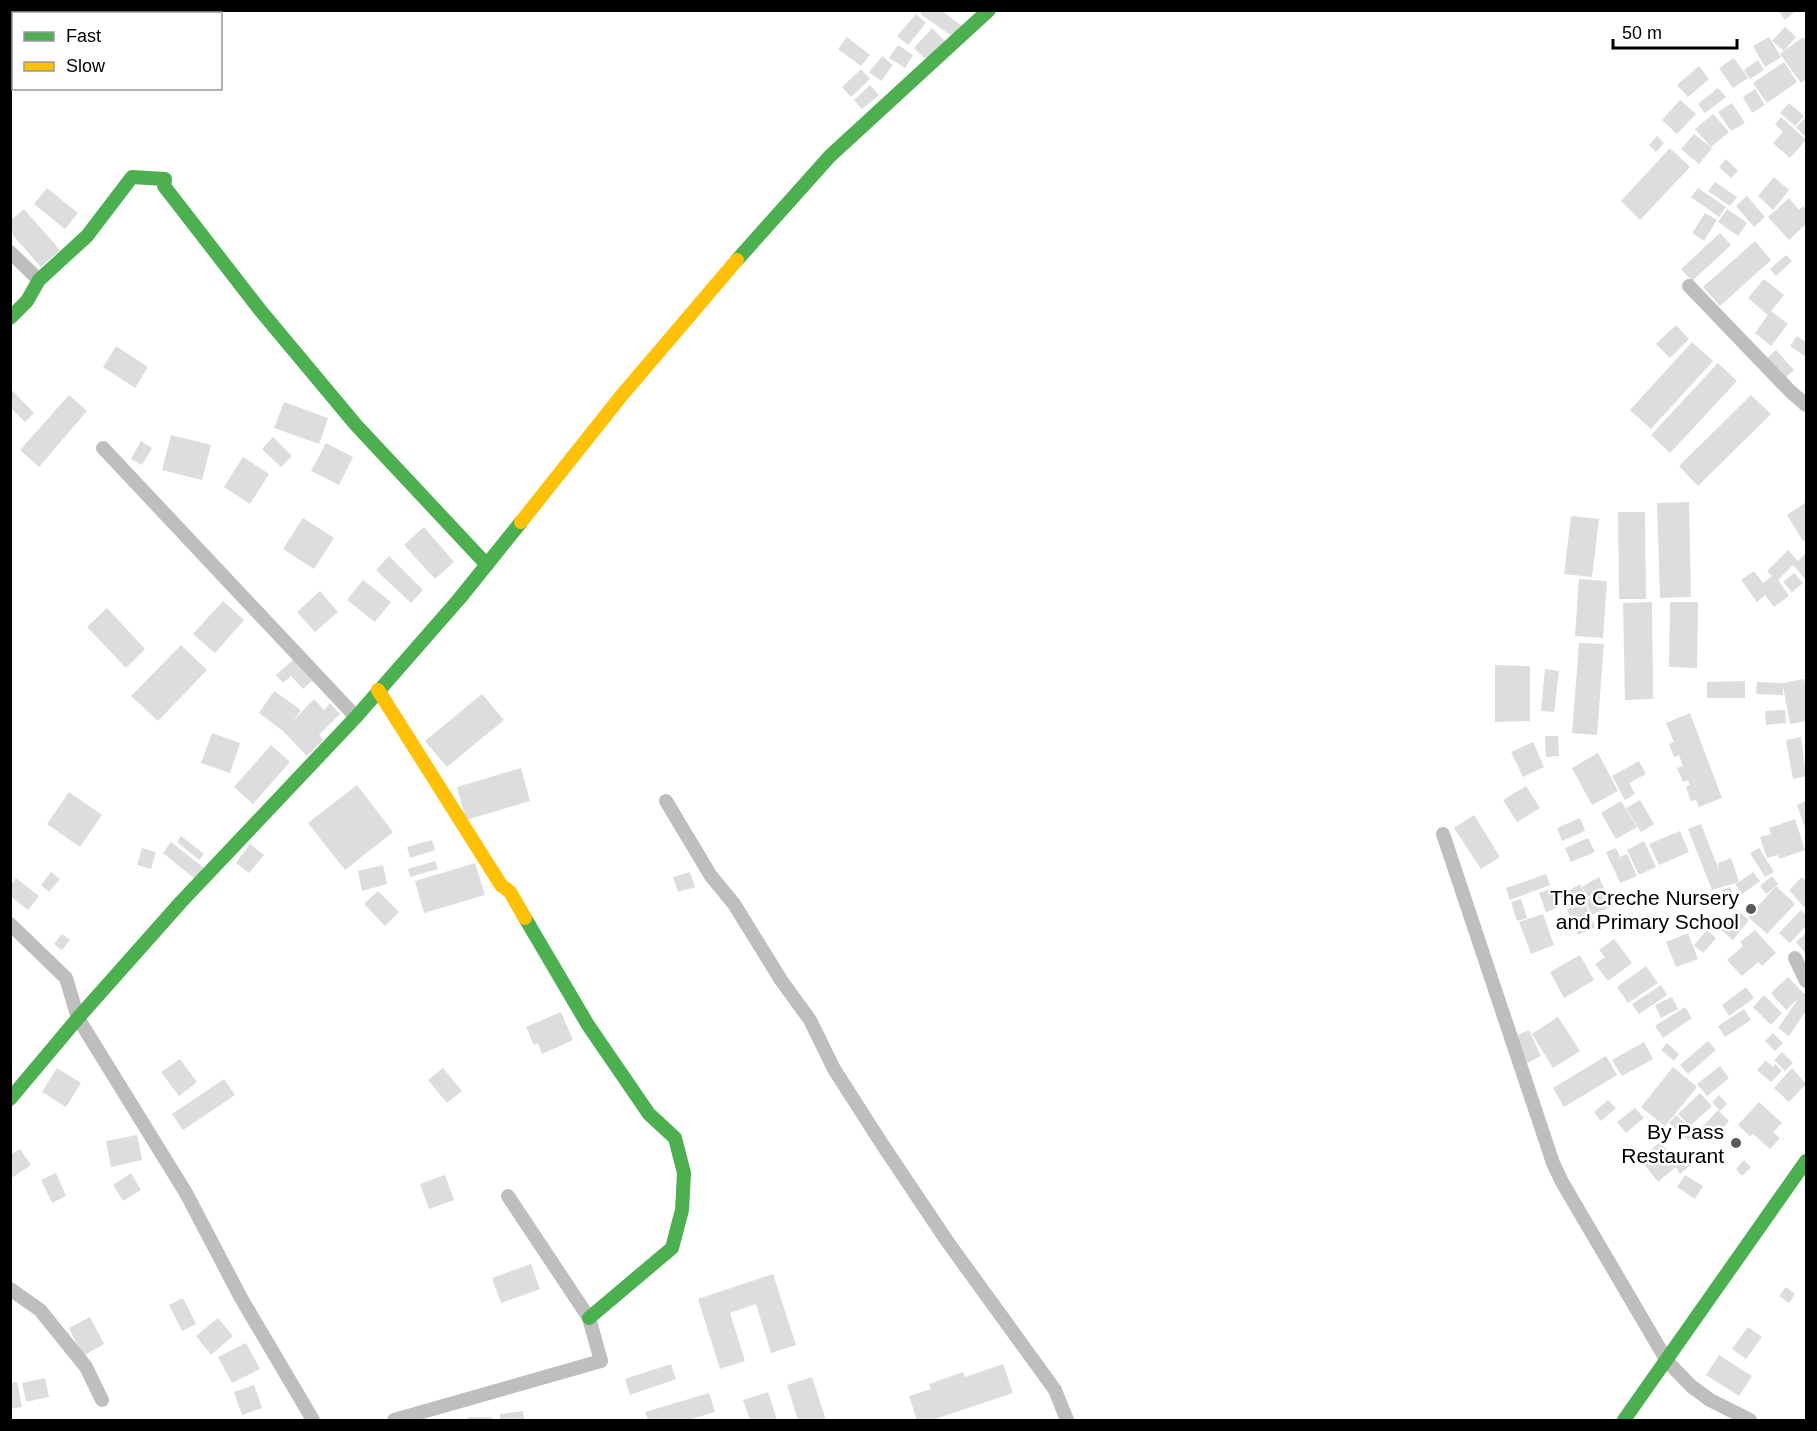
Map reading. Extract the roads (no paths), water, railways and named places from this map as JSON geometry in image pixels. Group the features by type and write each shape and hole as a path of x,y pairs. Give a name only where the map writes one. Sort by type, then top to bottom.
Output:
{"street":[{"path":"10,1099 181,902 356,717 487,565 622,395 760,233 830,156 989,10"},
{"path":"10,318 27,301 39,280 87,236 132,177 156,177 165,180 164,186 246,292 356,426 487,565"},
{"path":"10,252 39,280"},
{"path":"1689,286 1806,405"},
{"path":"103,448 356,717"},
{"path":"378,690 501,885 510,892 588,1024 649,1114 675,1138 684,1173 682,1210 672,1248 589,1318"},
{"path":"666,801 711,876 734,904 781,980 810,1020 834,1069 882,1144 947,1240 1055,1390 1067,1420"},
{"path":"1443,834 1553,1163 1562,1182 1667,1361 1691,1386 1710,1400 1750,1420"},
{"path":"10,924 66,978 78,1018 186,1193 241,1298 313,1420"},
{"path":"1795,958 1806,981"},
{"path":"1624,1420 1806,1161"},
{"path":"394,1420 601,1361 589,1318 508,1196"},
{"path":"10,1289 40,1310 86,1367 102,1400"}],"place":[{"name":"The Creche Nursery and Primary School","path":"1751,909"},
{"name":"By Pass Restaurant","path":"1736,1143"}]}
